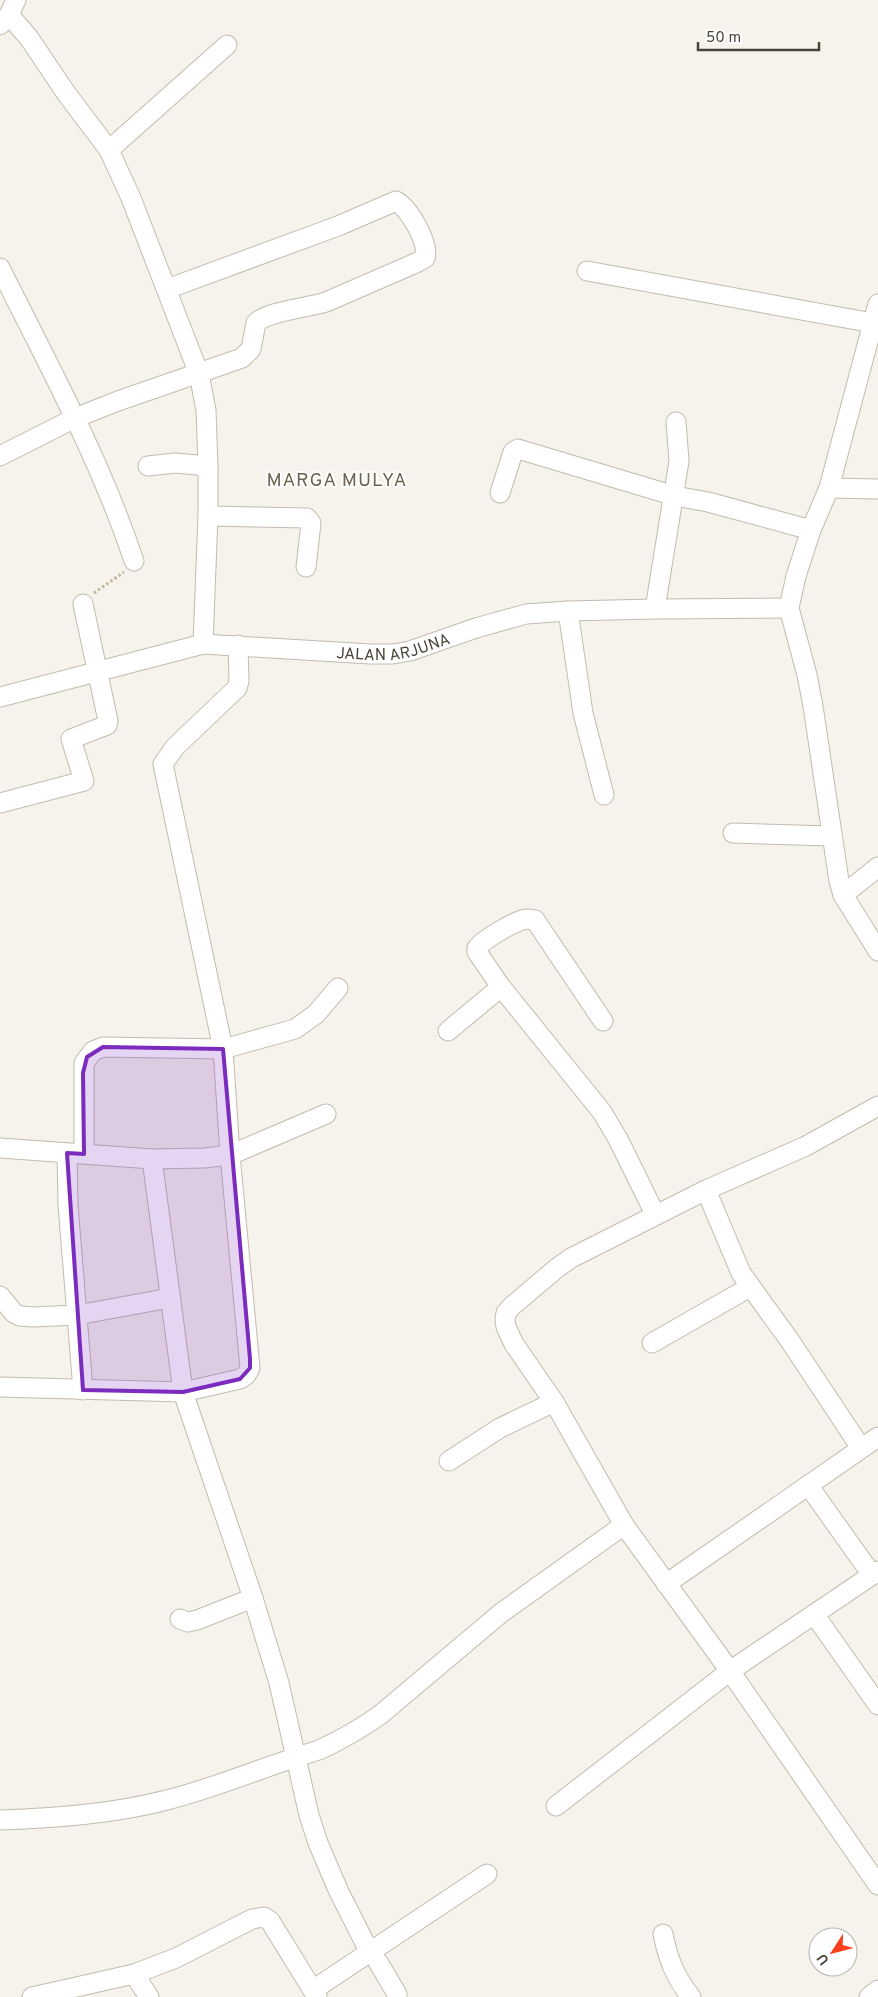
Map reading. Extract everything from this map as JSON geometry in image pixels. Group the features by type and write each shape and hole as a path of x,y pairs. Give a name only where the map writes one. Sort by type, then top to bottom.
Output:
{"street":[{"path":"8,13 109,150 128,190 168,289 199,374 206,410 208,466 203,644"},
{"path":"109,150 227,45"},
{"path":"0,456 75,418 242,358 248,354 254,340 256,323 264,316 312,307 326,302 418,262 425,258 427,253 424,240 406,209 396,201 338,226 168,289"},
{"path":"0,268 75,418 122,525 134,561"},
{"path":"587,271 872,323"},
{"path":"878,304 829,488 811,530 796,576 789,608 813,706 838,881 843,895 878,951"},
{"path":"655,609 675,496 679,461 676,422"},
{"path":"500,493 512,452 518,449 675,496 708,502 811,530"},
{"path":"148,466 175,463 208,466"},
{"path":"829,488 877,486"},
{"path":"208,516 307,518 310,523 306,567"},
{"path":"0,803 84,781 71,739 107,724 98,671 82,604"},
{"name":"JALAN ARJUNA","path":"0,697 203,644 393,654 433,644 501,620 526,614 655,609 789,608"},
{"path":"568,611 584,714 604,795"},
{"path":"0,1387 183,1392 240,1379 246,1375 250,1368 230,1156 223,1049 163,764 176,747 237,688 239,681 238,645"},
{"path":"732,833 831,836"},
{"path":"843,895 878,867"},
{"path":"603,1020 535,920 527,919 518,922 485,940 477,948 477,952 500,987 602,1112 618,1139 655,1214"},
{"path":"448,1031 500,987"},
{"path":"83,1390 68,1205 84,1063 93,1051 103,1047 223,1049 295,1029 316,1014 338,988"},
{"path":"878,1106 806,1146 655,1214 571,1258 506,1313 506,1328 514,1344 554,1402 624,1526 730,1671 878,1885"},
{"path":"0,1148 152,1159 230,1156 326,1114"},
{"path":"152,1159 183,1392 253,1598 279,1683 309,1816 324,1858 374,1957 397,1997"},
{"path":"706,1190 732,1254 750,1287 790,1341 861,1448"},
{"path":"652,1343 750,1287"},
{"path":"0,1296 14,1313 20,1316 77,1315 170,1298"},
{"path":"449,1461 507,1424 554,1402"},
{"path":"666,1584 878,1437"},
{"path":"556,1806 730,1671 875,1573 808,1486"},
{"path":"0,1820 40,1818 112,1810 166,1801 319,1750 359,1730 501,1614 624,1526"},
{"path":"180,1619 188,1622 197,1620 253,1598"},
{"path":"814,1614 878,1705"},
{"path":"43,1996 134,1974 176,1958 252,1919 264,1917 270,1921 315,1994 374,1957 487,1874"},
{"path":"663,1934 667,1955 674,1973 691,1997"},
{"path":"134,1974 149,1997"},
{"path":"869,1997 878,1990"}],"path":[{"path":"82,604 84,599 131,567 134,561"}],"highlighted area":[{"path":"103,1047 223,1049 250,1359 250,1368 240,1379 183,1392 83,1390 67,1153 84,1154 83,1073 87,1057"}],"district":[{"name":"MARGA MULYA","path":"337,479"}]}
